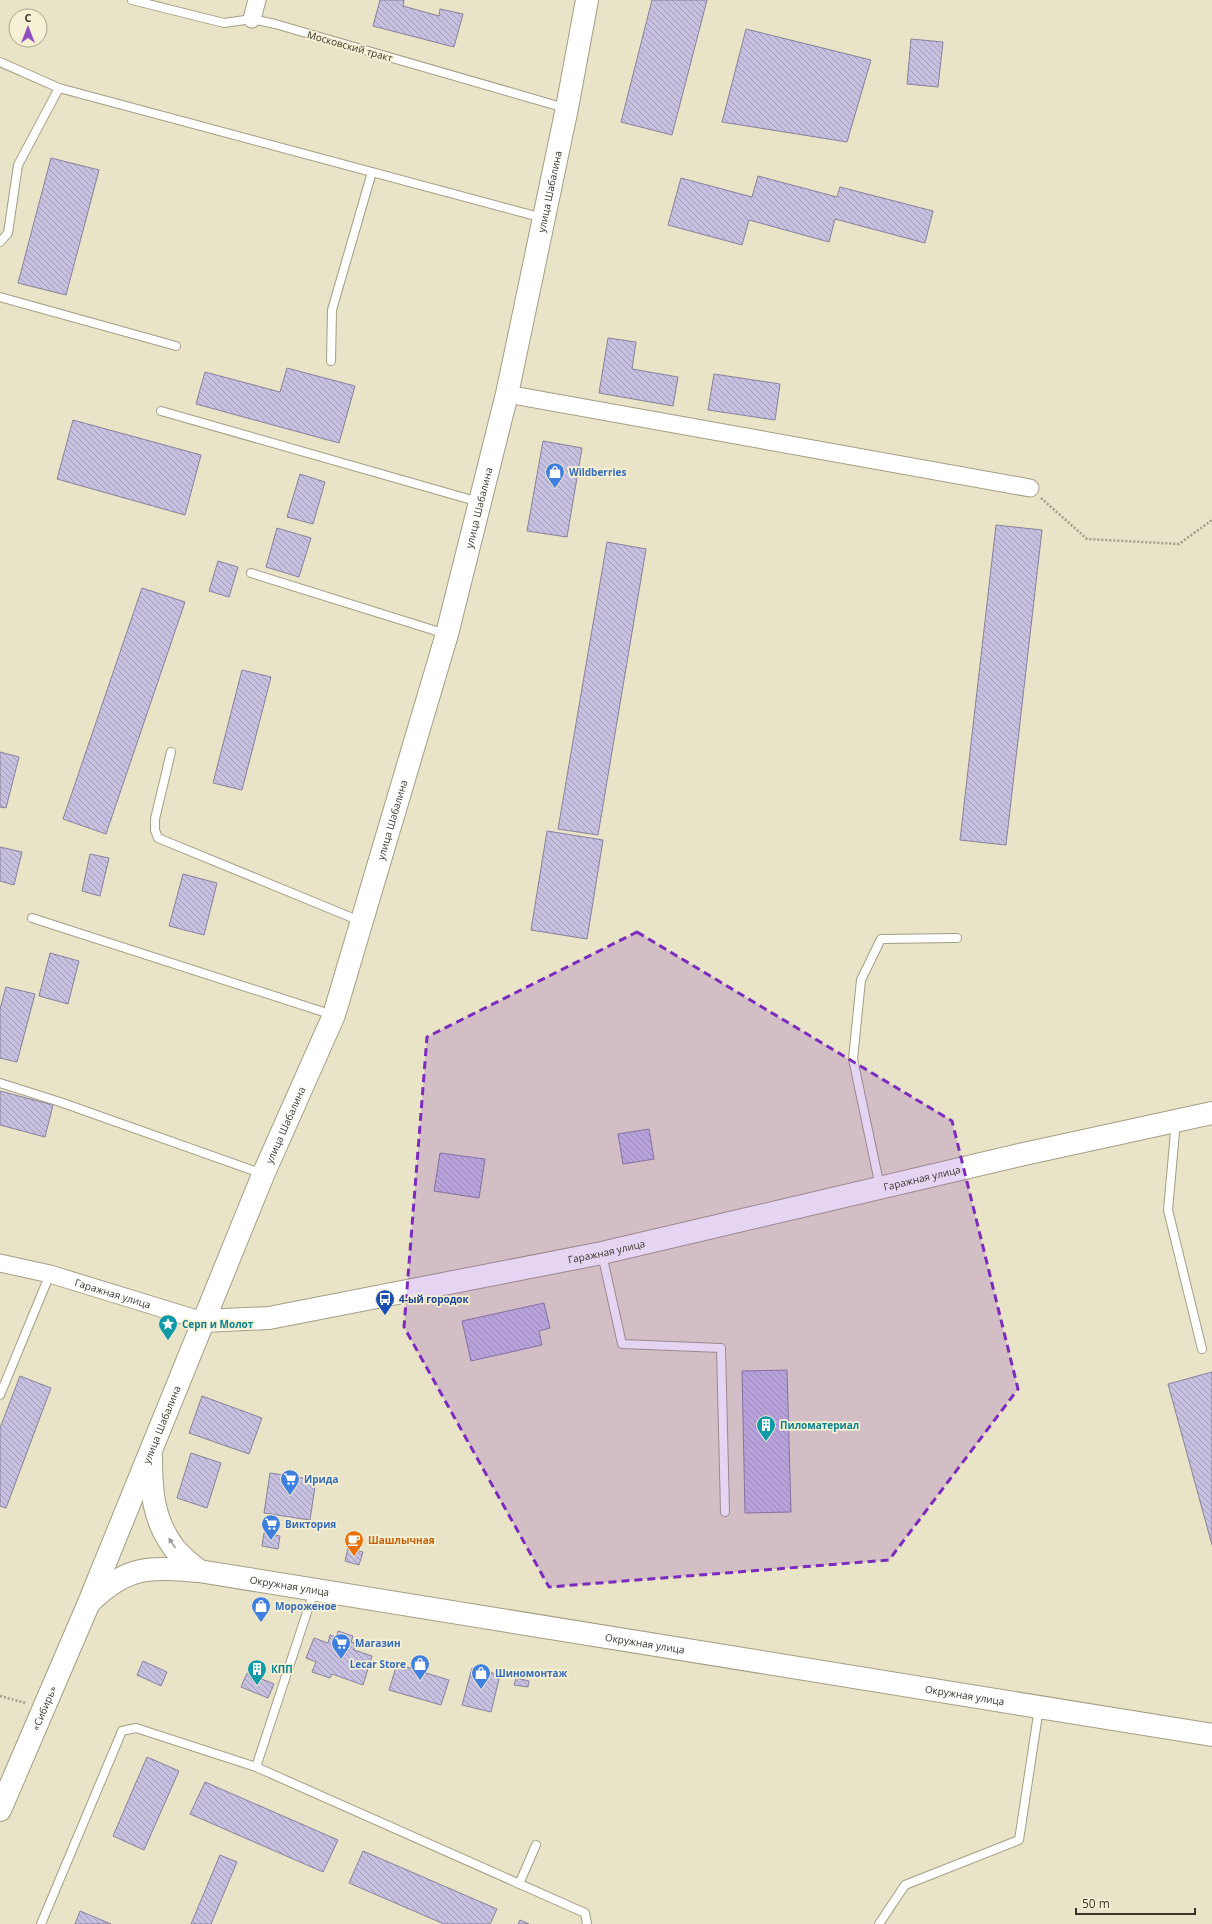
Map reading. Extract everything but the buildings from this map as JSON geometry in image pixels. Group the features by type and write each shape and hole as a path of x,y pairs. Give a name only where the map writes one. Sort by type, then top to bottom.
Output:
{"street":[{"path":"252,20 257,0"},
{"name":"улица Шабалина","path":"88,1605 263,1175 334,1015 363,922 447,634 507,394 567,108 587,0"},
{"path":"507,394 1030,488"},
{"name":"Гаражная улица","path":"0,1263 50,1274 203,1321 269,1318 602,1253 1212,1113"},
{"path":"150,1450 151,1486 156,1515 172,1546 199,1571"},
{"name":"Окружная улица","path":"88,1605 107,1586 131,1573 160,1568 199,1571 1212,1735"},
{"name":"«Сибирь»","path":"0,1810 88,1605"}],"lane":[{"name":"Московский тракт","path":"132,0 224,24 252,20 275,24 567,108"},
{"path":"0,62 59,88 544,218"},
{"path":"0,242 8,233 18,165 59,88"},
{"path":"331,361 332,310 372,172"},
{"path":"0,297 176,346"},
{"path":"161,411 480,502"},
{"path":"251,574 447,634"},
{"path":"171,752 155,819 155,830 158,838 363,922"},
{"path":"32,918 334,1015"},
{"path":"880,1188 853,1058 861,980 881,939 957,938"},
{"path":"0,1083 68,1105 263,1175"},
{"path":"1176,1121 1168,1210 1202,1349"},
{"path":"602,1253 622,1344 720,1348 725,1512"},
{"path":"0,1395 50,1274"},
{"path":"256,1767 314,1590"},
{"path":"879,1924 905,1885 1019,1840 1039,1707"},
{"path":"41,1924 122,1731 136,1728 256,1767 585,1913 587,1924"},
{"path":"519,1884 536,1845"}],"path":[{"path":"1030,488 1087,539 1179,544 1212,520"},
{"path":"0,1696 44,1708"}],"highlighted area":[{"path":"637,932 952,1121 1018,1389 889,1560 549,1587 404,1327 427,1037"}],"place":[{"name":"Wildberries","path":"555,489"},
{"name":"4-ый городок","path":"385,1316"},
{"name":"Серп и Молот","path":"168,1341"},
{"name":"Пиломатериал","path":"766,1442"},
{"name":"Ирида","path":"290,1496"},
{"name":"Виктория","path":"271,1541"},
{"name":"Шашлычная","path":"354,1557"},
{"name":"Мороженое","path":"261,1623"},
{"name":"Магазин","path":"341,1660"},
{"name":"Lecar Store","path":"420,1681"},
{"name":"КПП","path":"257,1686"},
{"name":"Шиномонтаж","path":"481,1690"}]}
